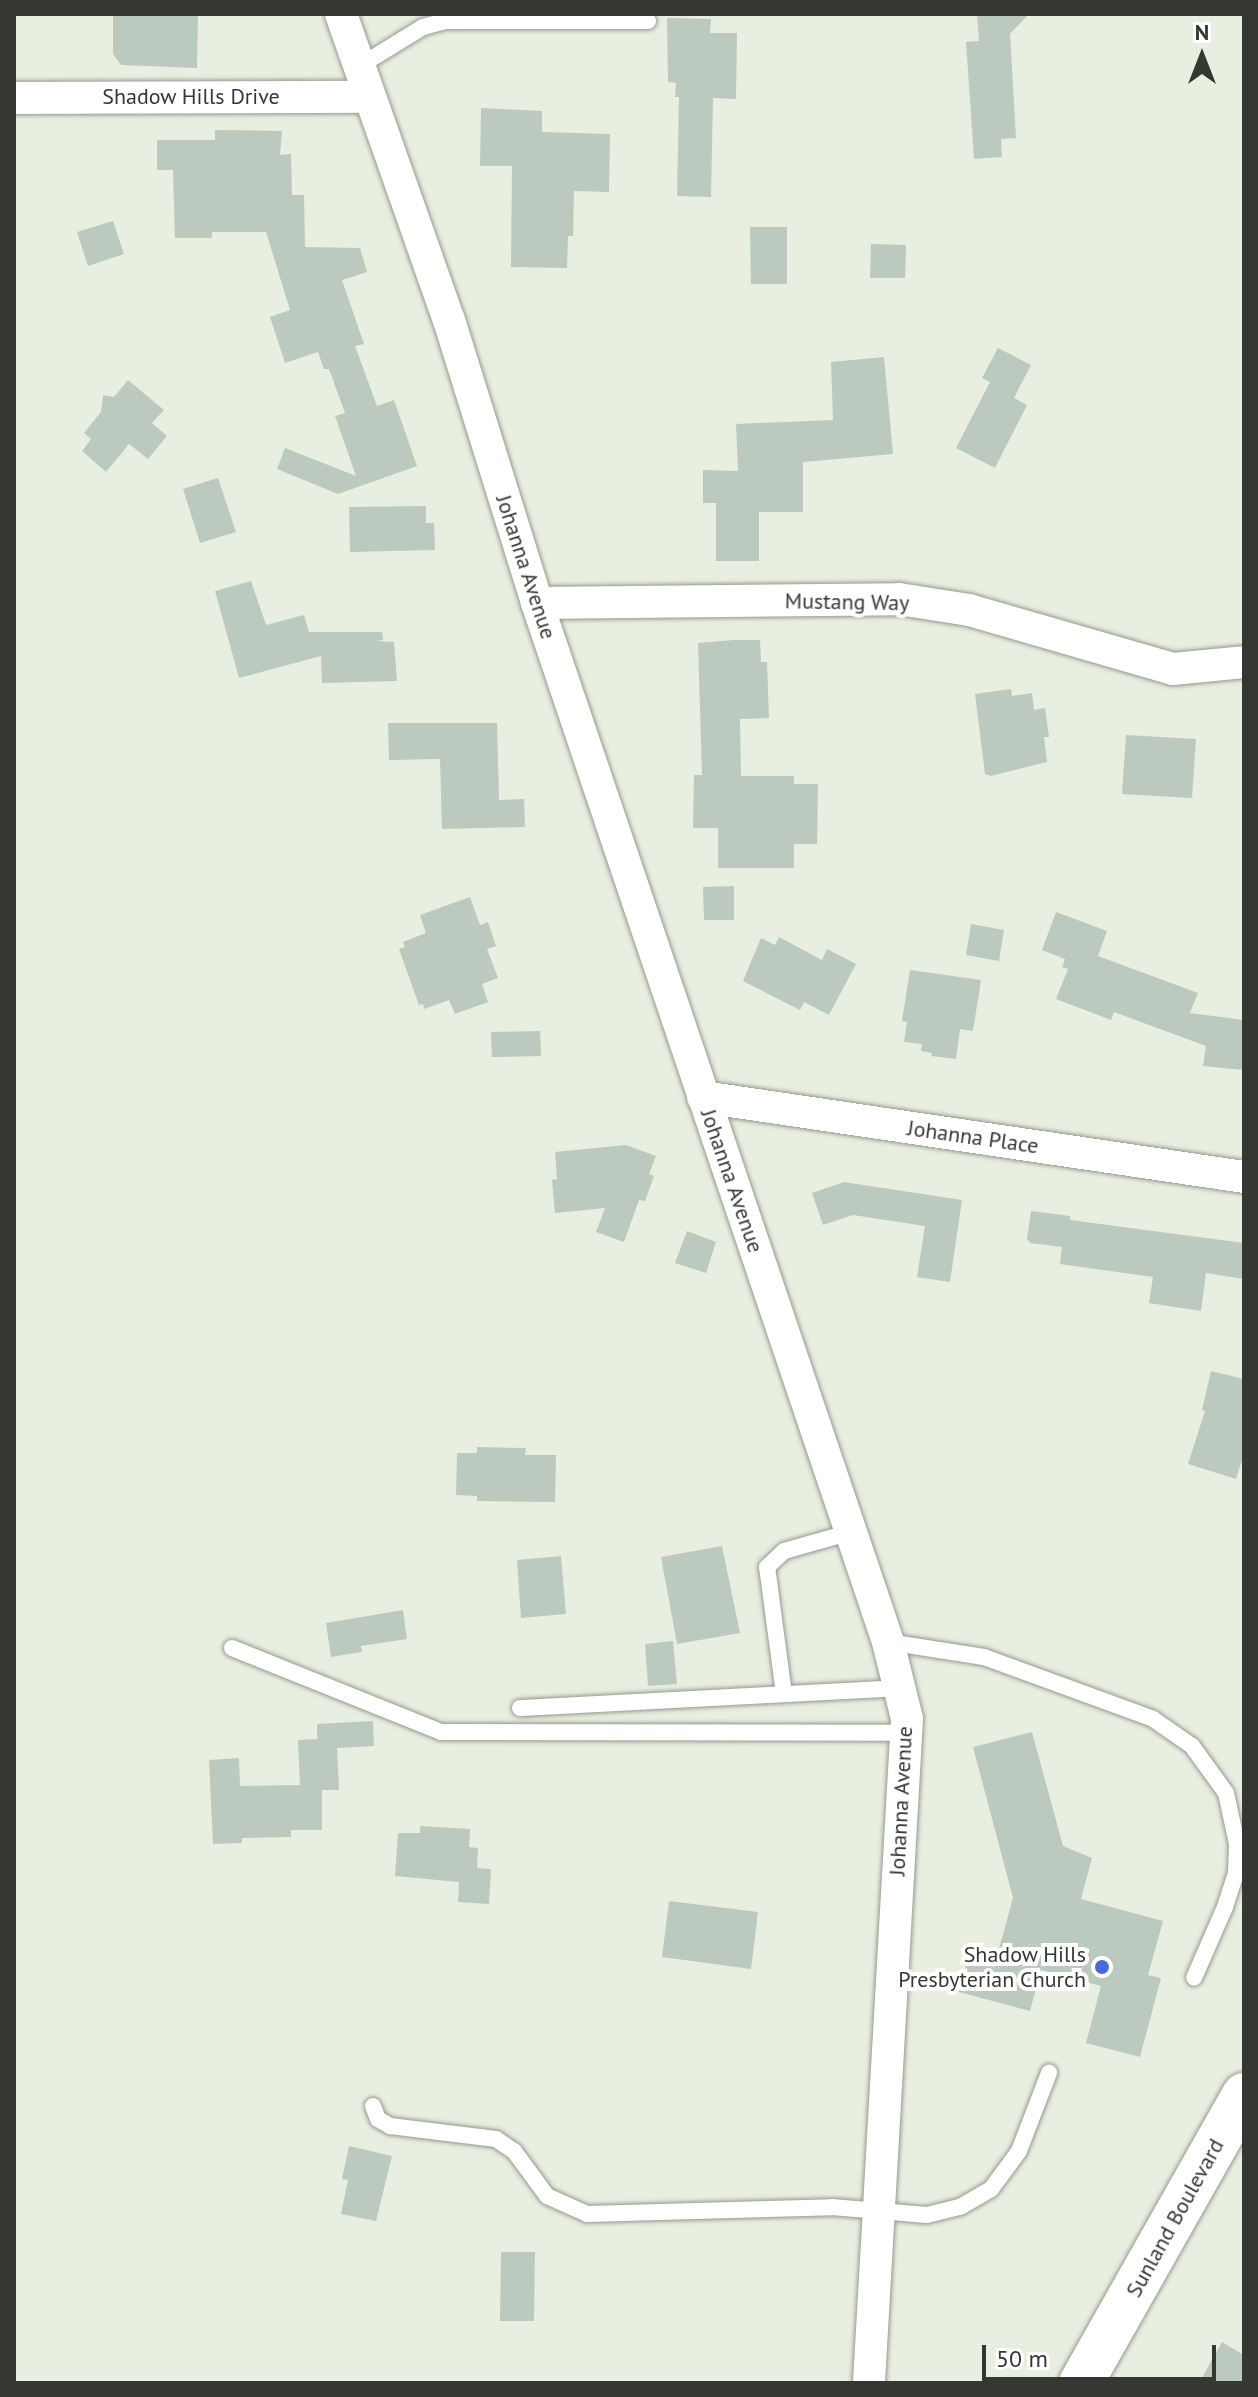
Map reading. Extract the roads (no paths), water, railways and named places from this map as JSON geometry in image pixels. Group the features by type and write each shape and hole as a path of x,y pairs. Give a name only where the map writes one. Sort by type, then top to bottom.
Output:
{"main road":[{"name":"Sunland Boulevard","path":"1081,2383 1244,2095"}],"street":[{"name":"Johanna Avenue","path":"341,14 449,320 537,603 888,1642 906,1733 869,2383"},
{"name":"Shadow Hills Drive","path":"14,98 363,82"},
{"name":"Mustang Way","path":"537,603 899,599 969,610 1173,669 1244,662"},
{"name":"Johanna Place","path":"703,1097 1244,1177"}],"lane":[{"path":"363,82 423,27 445,21 648,21"},
{"path":"784,1694 767,1567 784,1551 851,1532"},
{"path":"888,1642 984,1657 1153,1719 1192,1746 1226,1793 1237,1844 1236,1873 1225,1907 1194,1978"},
{"path":"232,1648 441,1732 906,1733"},
{"path":"520,1708 898,1688"},
{"path":"373,2106 378,2119 390,2126 496,2139 514,2151 547,2196 587,2214 826,2207 927,2215 960,2207 991,2189 1019,2151 1049,2073"}],"place":[{"name":"Shadow Hills Presbyterian Church","path":"1102,1967"}]}
